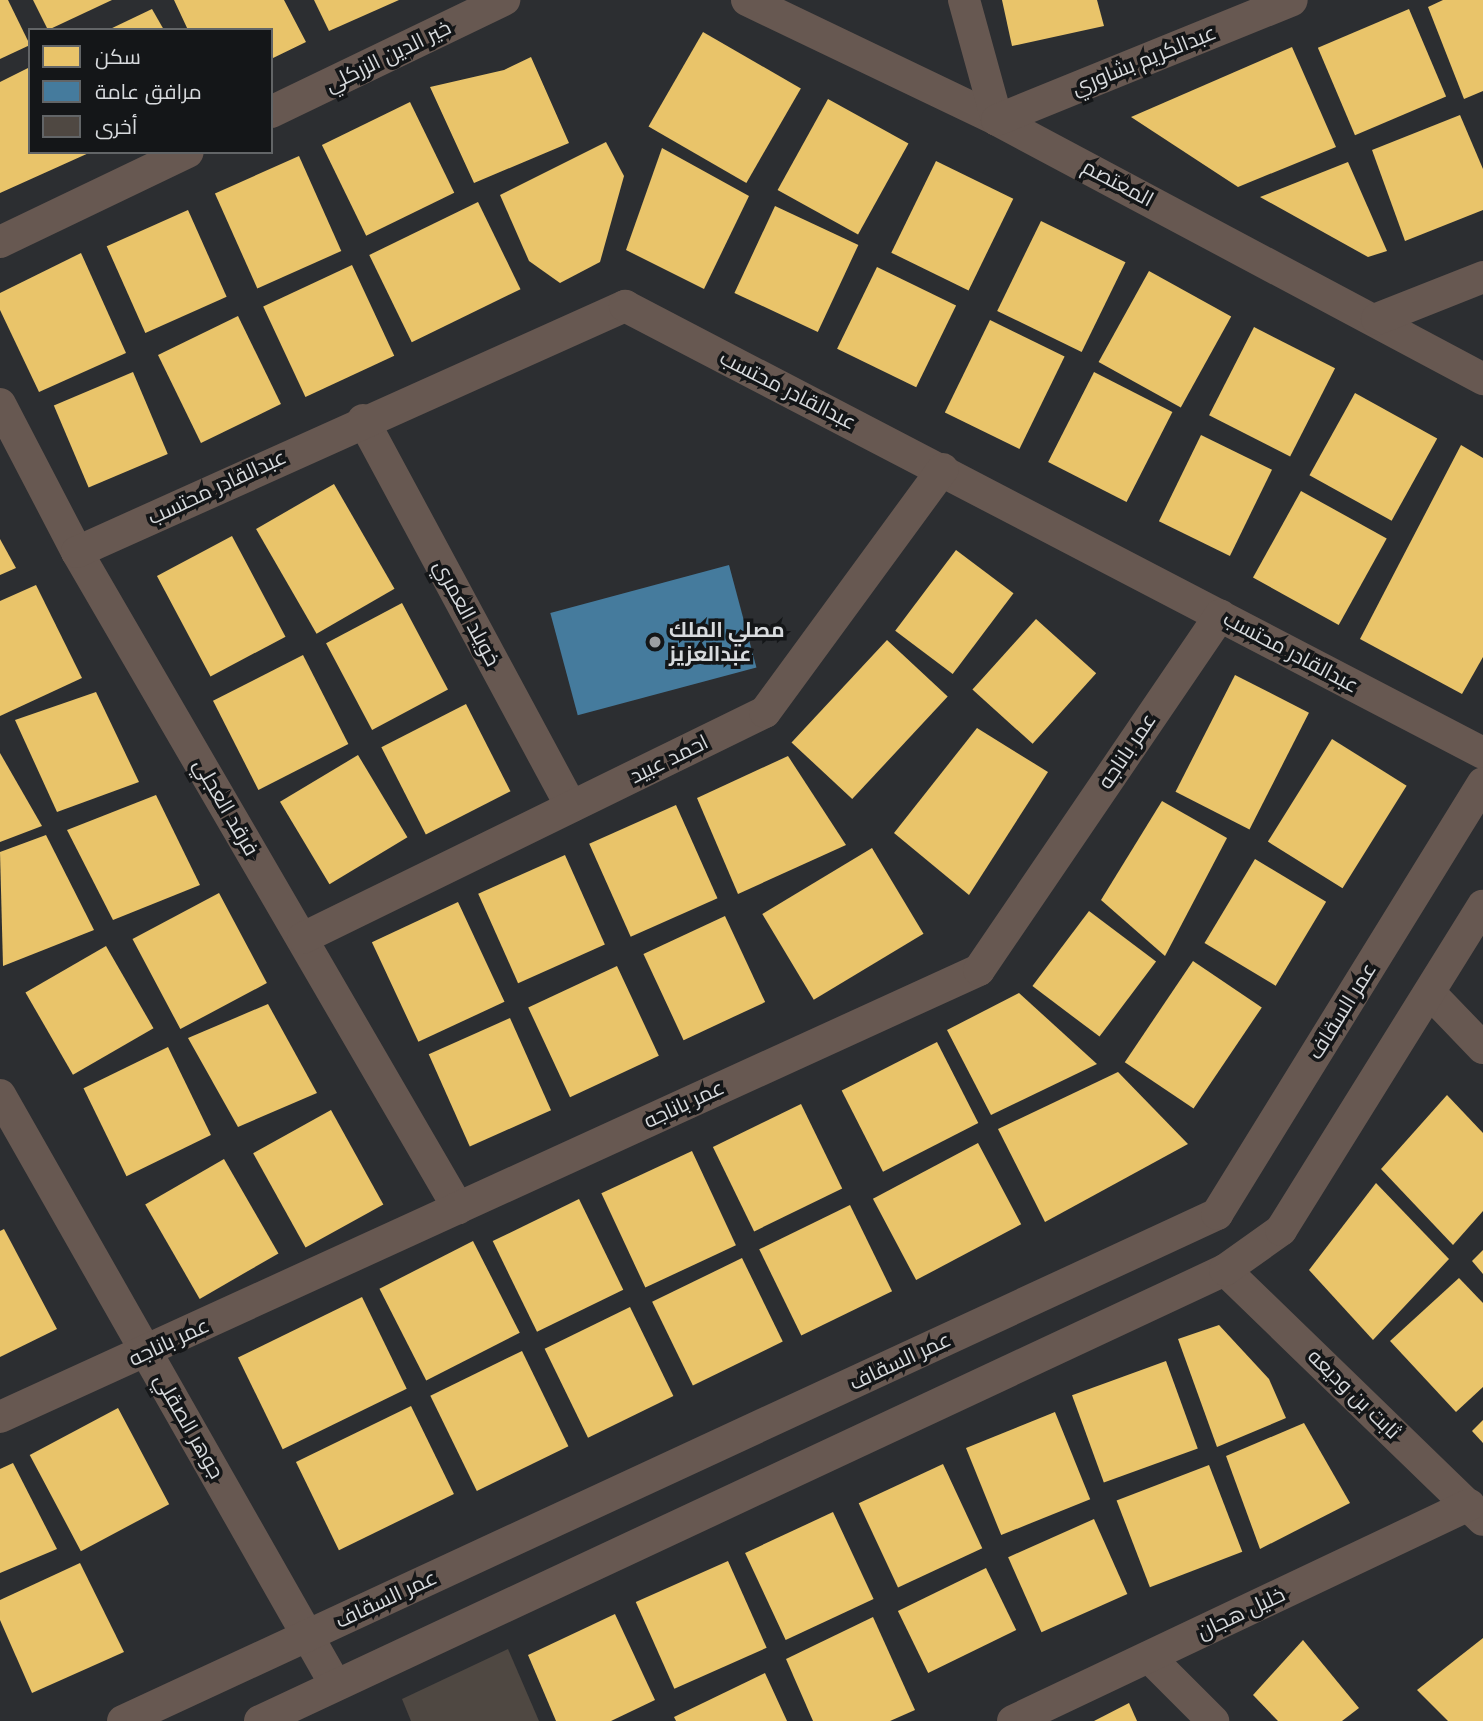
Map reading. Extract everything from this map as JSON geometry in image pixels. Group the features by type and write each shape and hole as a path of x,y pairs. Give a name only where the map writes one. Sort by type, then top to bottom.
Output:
{"street":[{"name":"خير الدين الزركلي","path":"273,111 504,0"},
{"name":"المعتصم","path":"747,0 998,120 1377,319 1483,379"},
{"path":"964,0 998,120"},
{"name":"عبدالكريم بشاوري","path":"998,120 1279,2"},
{"path":"0,242 184,154"},
{"path":"1377,319 1483,277"},
{"name":"عبدالقادر محتسب","path":"77,552 363,419 625,306 943,469 1483,753"},
{"name":"فرقد العجلي","path":"0,404 77,552 458,1208"},
{"name":"خويلد العمري","path":"363,419 570,807"},
{"name":"احمد عبيد","path":"303,938 765,712 943,469"},
{"name":"عمر باناجه","path":"0,1418 979,970 1220,615"},
{"name":"عمر السقاف","path":"123,1721 1217,1214 1483,783"},
{"path":"260,1721 1225,1270 1281,1230 1431,994 1483,906"},
{"path":"1431,994 1483,1048"},
{"name":"جوهر الصقلي","path":"0,1096 335,1684"},
{"name":"ثابت بن وديعه","path":"1225,1270 1476,1512"},
{"name":"خليل هجان","path":"1013,1721 1149,1657 1476,1512"},
{"path":"1149,1657 1213,1721"}],"building: سكن":[{"path":"0,0 8,0 28,46 0,59"},
{"path":"33,0 112,0 52,28 47,28"},
{"path":"174,0 284,0 306,42 273,58 273,28 187,28"},
{"path":"314,0 399,0 329,31"},
{"path":"1002,0 1097,0 1104,26 1012,46"},
{"path":"1443,0 1483,0 1483,91 1464,99 1428,7"},
{"path":"152,9 163,28 112,28"},
{"path":"1409,9 1446,96 1355,135 1318,48"},
{"path":"703,32 801,88 746,183 648,126"},
{"path":"1292,47 1336,147 1238,187 1131,117"},
{"path":"531,57 569,143 474,183 430,87 504,70"},
{"path":"28,68 28,154 87,154 0,193 0,82"},
{"path":"828,99 908,144 858,235 778,190"},
{"path":"410,102 454,193 366,236 322,145"},
{"path":"1460,115 1483,169 1483,210 1405,241 1372,150"},
{"path":"606,142 624,176 600,262 560,283 529,261 500,195"},
{"path":"662,148 749,196 704,289 626,250"},
{"path":"299,156 341,251 257,288 215,193"},
{"path":"936,161 1013,199 969,290 891,253"},
{"path":"1348,162 1387,251 1368,257 1260,197"},
{"path":"478,202 521,289 412,342 369,255"},
{"path":"775,206 858,245 818,332 734,293"},
{"path":"188,210 227,297 145,333 107,246"},
{"path":"1041,221 1125,262 1082,352 997,311"},
{"path":"81,253 126,353 39,392 0,310 0,293"},
{"path":"352,265 394,356 305,397 263,306"},
{"path":"877,267 956,306 916,387 837,349"},
{"path":"1149,271 1231,317 1181,408 1099,362"},
{"path":"238,316 281,404 201,443 158,355"},
{"path":"990,320 1065,356 1019,449 945,413"},
{"path":"1254,327 1335,368 1290,457 1209,415"},
{"path":"133,372 168,454 89,488 54,406"},
{"path":"1094,372 1172,412 1127,502 1048,462"},
{"path":"1355,393 1437,439 1392,521 1309,475"},
{"path":"1201,435 1272,470 1230,556 1159,521"},
{"path":"1461,445 1483,458 1483,657 1462,694 1360,639"},
{"path":"334,484 394,589 317,634 256,529"},
{"path":"1301,491 1387,539 1339,625 1253,578"},
{"path":"232,536 286,637 210,677 157,576"},
{"path":"0,539 16,568 0,575"},
{"path":"956,550 1014,593 953,674 895,631"},
{"path":"36,585 82,678 0,716 0,601"},
{"path":"402,603 448,690 372,730 326,643"},
{"path":"1036,619 1096,673 1033,744 972,690"},
{"path":"887,640 948,697 852,799 792,742"},
{"path":"303,655 348,744 258,790 213,701"},
{"path":"1235,675 1309,713 1249,829 1176,792"},
{"path":"96,692 139,782 57,812 15,720"},
{"path":"466,704 510,791 426,834 381,747"},
{"path":"977,728 1048,772 969,895 894,833"},
{"path":"1332,739 1407,786 1343,888 1268,842"},
{"path":"0,753 42,826 0,842"},
{"path":"358,755 407,837 329,884 280,802"},
{"path":"788,756 846,845 738,894 697,798"},
{"path":"156,795 200,885 113,920 67,830"},
{"path":"1162,801 1227,838 1165,956 1101,900"},
{"path":"676,805 717,898 631,937 589,844"},
{"path":"46,835 94,930 3,966 0,852"},
{"path":"872,848 924,934 814,1000 762,914"},
{"path":"565,855 605,945 518,983 478,894"},
{"path":"1255,859 1326,902 1276,986 1205,943"},
{"path":"219,893 267,983 180,1029 132,939"},
{"path":"458,902 504,1002 418,1042 372,942"},
{"path":"1089,911 1156,962 1100,1037 1032,986"},
{"path":"725,916 765,1002 684,1040 643,954"},
{"path":"106,946 154,1028 73,1075 25,992"},
{"path":"1193,961 1262,1007 1194,1109 1125,1062"},
{"path":"617,966 659,1056 570,1097 528,1007"},
{"path":"1019,993 1097,1064 991,1115 947,1030"},
{"path":"268,1004 317,1093 238,1127 188,1038"},
{"path":"510,1018 551,1110 470,1146 429,1054"},
{"path":"937,1042 978,1123 883,1172 842,1091"},
{"path":"168,1047 211,1135 126,1176 84,1088"},
{"path":"1118,1072 1188,1144 1045,1222 998,1129"},
{"path":"1447,1095 1483,1133 1483,1211 1453,1245 1381,1169"},
{"path":"801,1104 842,1188 754,1231 713,1147"},
{"path":"331,1110 383,1204 306,1248 253,1153"},
{"path":"978,1143 1021,1224 916,1280 873,1199"},
{"path":"692,1151 736,1245 645,1288 601,1193"},
{"path":"224,1159 278,1253 200,1299 145,1204"},
{"path":"1376,1183 1449,1259 1373,1340 1309,1270"},
{"path":"579,1199 623,1290 537,1332 493,1241"},
{"path":"850,1205 892,1291 801,1336 759,1249"},
{"path":"4,1229 57,1329 0,1357 0,1231"},
{"path":"473,1241 520,1333 426,1380 379,1289"},
{"path":"1483,1250 1483,1274 1472,1261"},
{"path":"742,1258 783,1342 693,1385 652,1302"},
{"path":"1459,1278 1483,1303 1483,1387 1456,1412 1390,1341"},
{"path":"362,1297 407,1389 283,1449 238,1357"},
{"path":"630,1307 673,1396 588,1438 545,1349"},
{"path":"1219,1325 1269,1379 1286,1418 1217,1447 1178,1339"},
{"path":"522,1351 568,1446 477,1491 430,1396"},
{"path":"1166,1361 1198,1448 1104,1483 1072,1395"},
{"path":"411,1406 454,1494 339,1550 296,1462"},
{"path":"118,1408 169,1504 81,1551 30,1455"},
{"path":"1055,1412 1090,1499 1001,1535 966,1448"},
{"path":"1483,1420 1483,1443 1472,1431"},
{"path":"1304,1423 1350,1503 1260,1549 1226,1456"},
{"path":"13,1463 57,1549 0,1573 0,1469"},
{"path":"943,1464 982,1548 898,1588 859,1503"},
{"path":"1209,1465 1242,1552 1150,1587 1117,1500"},
{"path":"833,1512 874,1599 786,1640 745,1553"},
{"path":"1094,1519 1127,1594 1041,1632 1008,1557"},
{"path":"728,1561 767,1648 674,1689 636,1602"},
{"path":"80,1563 124,1652 32,1693 0,1620 0,1600"},
{"path":"986,1568 1016,1630 928,1673 898,1611"},
{"path":"615,1614 655,1700 611,1721 556,1721 528,1655"},
{"path":"873,1617 915,1710 890,1721 813,1721 786,1659"},
{"path":"1483,1638 1483,1721 1448,1721 1417,1690"},
{"path":"1303,1640 1359,1708 1342,1721 1278,1721 1253,1695"},
{"path":"765,1673 787,1721 676,1721 674,1717"},
{"path":"1129,1703 1137,1721 1094,1721"}],"building: مرافق عامة":[{"name":"مصلي الملك عبدالعزيز","path":"729,565 756,667 578,715 550,613"}],"building: أخرى":[{"path":"508,1649 539,1721 411,1721 402,1699"}],"place":[{"name":"مصلي الملك عبدالعزيز","path":"655,642"}]}
